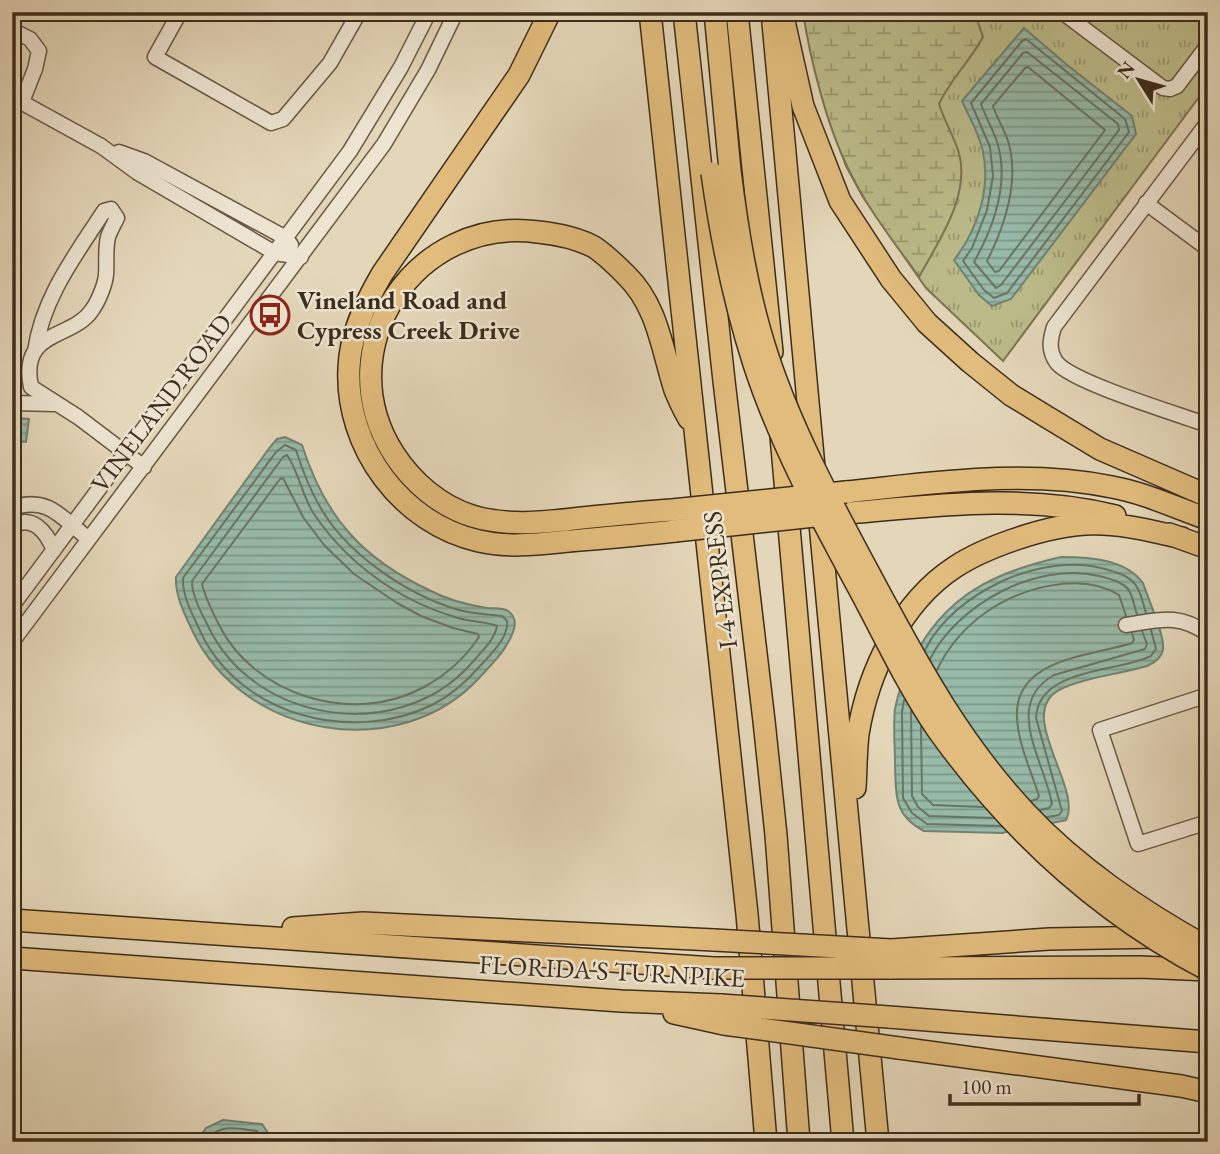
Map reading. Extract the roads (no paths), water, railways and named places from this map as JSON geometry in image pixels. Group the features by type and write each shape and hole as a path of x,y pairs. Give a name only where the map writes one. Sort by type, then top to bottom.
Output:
{"highway":[{"path":"550,12 519,75 389,263 368,298 355,331 349,367 351,407 358,433 369,458 400,498 457,534 478,541 518,545 675,531 975,479 1033,478 1115,487 1208,519"},
{"path":"650,12 747,914 766,1142"},
{"name":"I-4 EXPRESS","path":"684,12 776,835 799,1142"},
{"path":"698,12 721,172 768,358 806,450 917,663 950,719 1026,813 1105,884 1208,948"},
{"path":"715,12 727,264 755,367 774,415 837,548 936,727 1015,824 1094,898 1139,929 1208,970"},
{"path":"737,12 780,432 843,1142"},
{"path":"772,12 878,1142"},
{"path":"781,12 803,106 840,201 891,279 927,323 980,370 1047,417 1100,449 1208,496"},
{"path":"696,434 676,394 652,310 628,277 595,247 562,235 521,229 480,233 443,249 416,271 391,301 376,336 370,371 375,410 388,445 412,478 451,507 493,521 520,523 672,510 848,502 1033,502 1086,509 1124,518 1208,548"},
{"path":"852,861 858,734 864,710 874,674 895,632 922,597 954,567 990,548 1055,527 1119,525 1181,538"},
{"name":"FLORIDA'S TURNPIKE","path":"12,920 713,968 890,959 1208,970"},
{"path":"218,934 363,923 714,940 890,959 1049,939 1208,937"},
{"name":"FLORIDA'S TURNPIKE","path":"12,958 621,1001 723,1014 889,1017 1208,1042"},
{"path":"723,1014 900,1048 1181,1086 1208,1092"}],"street":[{"path":"180,12 155,57 271,122 283,119 330,63 359,12"},
{"name":"VINELAND ROAD","path":"12,606 350,151 378,107 429,12"},
{"name":"VINELAND ROAD","path":"12,642 384,144 428,70 456,12"},
{"path":"1062,12 1163,88 1177,86 1208,45"},
{"path":"14,33 30,39 39,51 36,69 16,102 101,146 144,161 286,238 301,257"},
{"path":"1208,122 1054,327 1050,342 1052,354 1068,371 1093,383 1208,425"},
{"path":"101,146 138,173 275,253 301,257"},
{"path":"1146,203 1208,249"},
{"path":"35,351 50,336 83,320 92,311 106,278 108,236 117,218 111,209 104,211 53,291 27,370 31,387 78,417 144,467"},
{"path":"12,403 57,404"},
{"path":"12,508 27,503 42,505 55,511 89,539"},
{"path":"12,526 27,522 35,524 47,534 54,550"},
{"path":"1126,625 1167,618 1190,622 1208,634"},
{"path":"1208,695 1100,730 1138,844 1208,822"}],"water":[{"path":"1024,28 1132,116 1136,134 1011,299 992,306 979,295 954,260 975,223 985,180 982,146 962,101"},
{"path":"17,418 29,419 26,442 15,441"},
{"path":"285,437 302,445 322,494 349,533 385,565 444,597 487,608 503,609 513,617 514,629 500,654 480,677 447,705 409,722 367,729 326,727 285,716 248,696 217,668 193,632 179,598 176,577 270,447 277,439"},
{"path":"1061,557 1106,561 1135,575 1143,583 1159,626 1162,653 1147,666 1068,686 1047,701 1044,716 1046,733 1066,790 1069,806 1066,820 1002,833 924,831 901,811 896,794 895,709 913,659 940,618 974,590 1015,570"},
{"path":"223,1120 262,1124 274,1142 196,1142 206,1128"}],"place":[{"name":"Vineland Road and Cypress Creek Drive","path":"270,315"}]}
